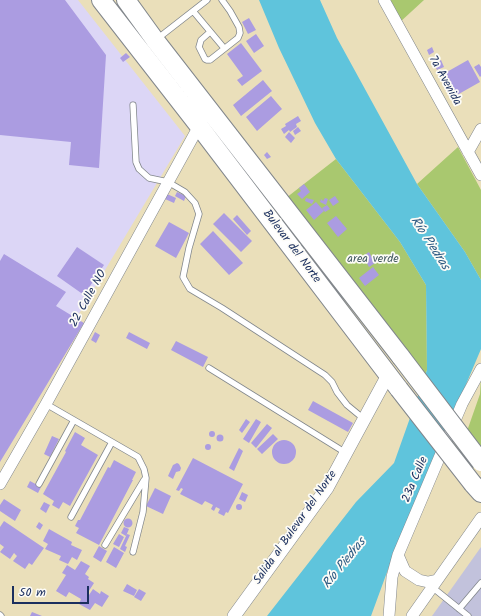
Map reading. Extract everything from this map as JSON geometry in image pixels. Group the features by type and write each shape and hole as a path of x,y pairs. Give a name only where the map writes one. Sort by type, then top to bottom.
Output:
{"highway":[{"name":"Bulevar del Norte","path":"101,0 199,126 388,375 477,488"},
{"name":"Bulevar del Norte","path":"126,0 155,40 481,462"}],"street":[{"name":"7a Avenida","path":"384,0 481,175"},
{"name":"22 Calle NO","path":"0,484 46,404 199,126"},
{"path":"468,152 481,129"},
{"name":"23a Calle","path":"389,616 392,577 398,555 462,404 481,369"},
{"name":"Salida al Bulevar del Norte","path":"234,616 327,488 388,375"},
{"path":"412,616 481,518"},
{"path":"398,555 405,571 419,580 435,584"}],"lane":[{"path":"155,40 207,0"},
{"path":"210,32 201,40 199,47 205,59 210,60 238,38 240,33 236,22 222,0"},
{"path":"193,11 224,48"},
{"path":"133,105 136,162 138,169 149,178 168,182 184,192 195,203 199,214 189,248 183,277 190,289 228,312 325,376 332,382 337,392 347,405 364,419"},
{"path":"209,368 346,453"},
{"path":"46,404 138,457 144,469 146,478 143,512 133,552"},
{"path":"39,484 74,420"},
{"path":"72,516 112,442"},
{"path":"105,545 146,478"},
{"path":"459,609 481,583"},
{"path":"435,584 459,609 468,616"}],"shaded area":[{"path":"0,0 78,0 185,136 77,317 0,459"},
{"path":"481,547 481,616 432,616"}],"green space":[{"path":"386,0 424,0 399,23"},
{"path":"458,147 481,190 481,280 465,252 417,184"},
{"name":"area verde","path":"336,159 400,242 426,285 427,370 423,381 286,198"},
{"path":"481,377 481,455 466,434 480,394"}],"water":[{"name":"Río Piedras","path":"259,0 320,0 337,38 417,184 465,252 481,280 481,349 390,564 371,616 267,616 356,502 394,463 427,370 426,285 400,242 336,159 315,123 279,48"}],"building":[{"path":"0,0 65,0 106,55 99,168 69,165 71,142 0,135"},
{"path":"249,18 256,30 248,34 242,22"},
{"path":"256,34 264,46 254,53 246,41"},
{"path":"241,43 262,71 242,86 237,80 243,76 227,54"},
{"path":"432,47 434,52 429,55 427,50"},
{"path":"126,53 130,57 123,62 120,58"},
{"path":"441,60 444,67 437,70 434,64"},
{"path":"468,60 480,82 457,95 445,73"},
{"path":"479,64 481,67 480,77 474,67"},
{"path":"263,80 272,91 241,116 233,105"},
{"path":"271,96 282,109 257,131 246,117"},
{"path":"298,116 301,121 296,124 297,127 284,134 281,129 286,126 285,124"},
{"path":"298,127 301,131 295,135 293,131"},
{"path":"289,132 295,138 291,143 285,137"},
{"path":"267,152 271,157 267,159 264,155"},
{"path":"304,184 310,192 302,199 297,194 301,191 299,188"},
{"path":"177,192 186,196 184,201 175,196"},
{"path":"167,194 176,198 174,203 165,199"},
{"path":"335,196 339,202 333,206 329,200"},
{"path":"306,198 314,200 312,204 305,201"},
{"path":"325,198 328,199 326,205 320,202 321,199 323,201"},
{"path":"316,202 324,211 314,220 306,210"},
{"path":"327,205 330,209 325,212 322,208"},
{"path":"224,213 252,241 241,252 213,224"},
{"path":"237,215 251,231 247,235 233,219"},
{"path":"336,216 347,229 338,237 327,223"},
{"path":"169,222 189,233 176,258 155,246"},
{"path":"213,231 243,263 229,275 200,244"},
{"path":"77,247 104,265 84,295 57,276"},
{"path":"369,252 375,263 369,267 363,256"},
{"path":"4,254 66,292 56,306 84,323 0,462 0,261"},
{"path":"373,267 379,275 365,286 359,278"},
{"path":"95,332 100,335 96,343 91,340"},
{"path":"129,332 150,343 147,349 126,338"},
{"path":"176,341 208,357 203,367 171,350"},
{"path":"313,401 353,423 348,432 308,410"},
{"path":"246,419 250,422 242,433 239,430"},
{"path":"256,419 261,422 249,443 243,439"},
{"path":"267,424 272,428 256,448 251,443"},
{"path":"212,431 215,434 212,437 209,434"},
{"path":"75,432 85,438 81,445 98,455 70,506 63,502 59,509 52,505 54,501 43,494"},
{"path":"273,434 278,439 262,454 257,449"},
{"path":"220,435 223,438 220,441 217,438"},
{"path":"52,436 59,439 50,457 44,454"},
{"path":"284,440 293,443 296,452 293,461 284,464 275,461 272,452 275,443"},
{"path":"208,444 211,447 208,450 205,447"},
{"path":"239,448 243,451 234,471 229,468"},
{"path":"193,458 243,484 228,513 226,512 224,516 218,513 220,509 216,507 214,511 211,509 213,505 205,501 202,505 180,494 183,489 181,488 179,491 176,490"},
{"path":"114,460 136,472 99,545 76,533 79,528 75,526 78,520 80,520 108,467 110,468"},
{"path":"177,463 181,468 180,471 176,472 173,479 168,476 173,465"},
{"path":"30,481 41,487 38,493 27,487"},
{"path":"155,488 171,496 163,514 146,506"},
{"path":"242,492 248,495 245,502 239,499"},
{"path":"4,499 21,510 15,521 0,511 0,505"},
{"path":"44,502 50,505 46,513 40,509"},
{"path":"239,504 242,507 239,510 236,507"},
{"path":"126,519 130,519 132,523 130,527 126,527 124,525 124,521"},
{"path":"4,521 44,548 32,565 29,563 25,569 13,561 17,556 14,553 10,559 0,552 4,547 0,544 0,527"},
{"path":"39,522 43,525 40,530 36,527"},
{"path":"124,527 129,529 126,536 121,533"},
{"path":"49,529 72,542 71,545 82,550 77,560 72,557 68,564 59,560 61,556 45,549 48,544 43,541"},
{"path":"119,534 124,537 119,547 113,544"},
{"path":"127,534 130,535 125,546 127,547 125,552 120,549"},
{"path":"99,546 107,551 101,562 93,557"},
{"path":"114,547 124,553 116,568 106,562"},
{"path":"81,561 90,566 85,574 89,577 88,579 94,583 87,594 89,595 93,589 100,594 101,591 109,596 102,607 95,603 90,610 79,604 81,599 69,592 66,597 56,591 66,575 62,573 67,565 75,570"},
{"path":"127,584 137,590 134,596 123,591"},
{"path":"139,589 146,593 141,601 134,597"},
{"path":"32,612 42,616 30,616"}]}
